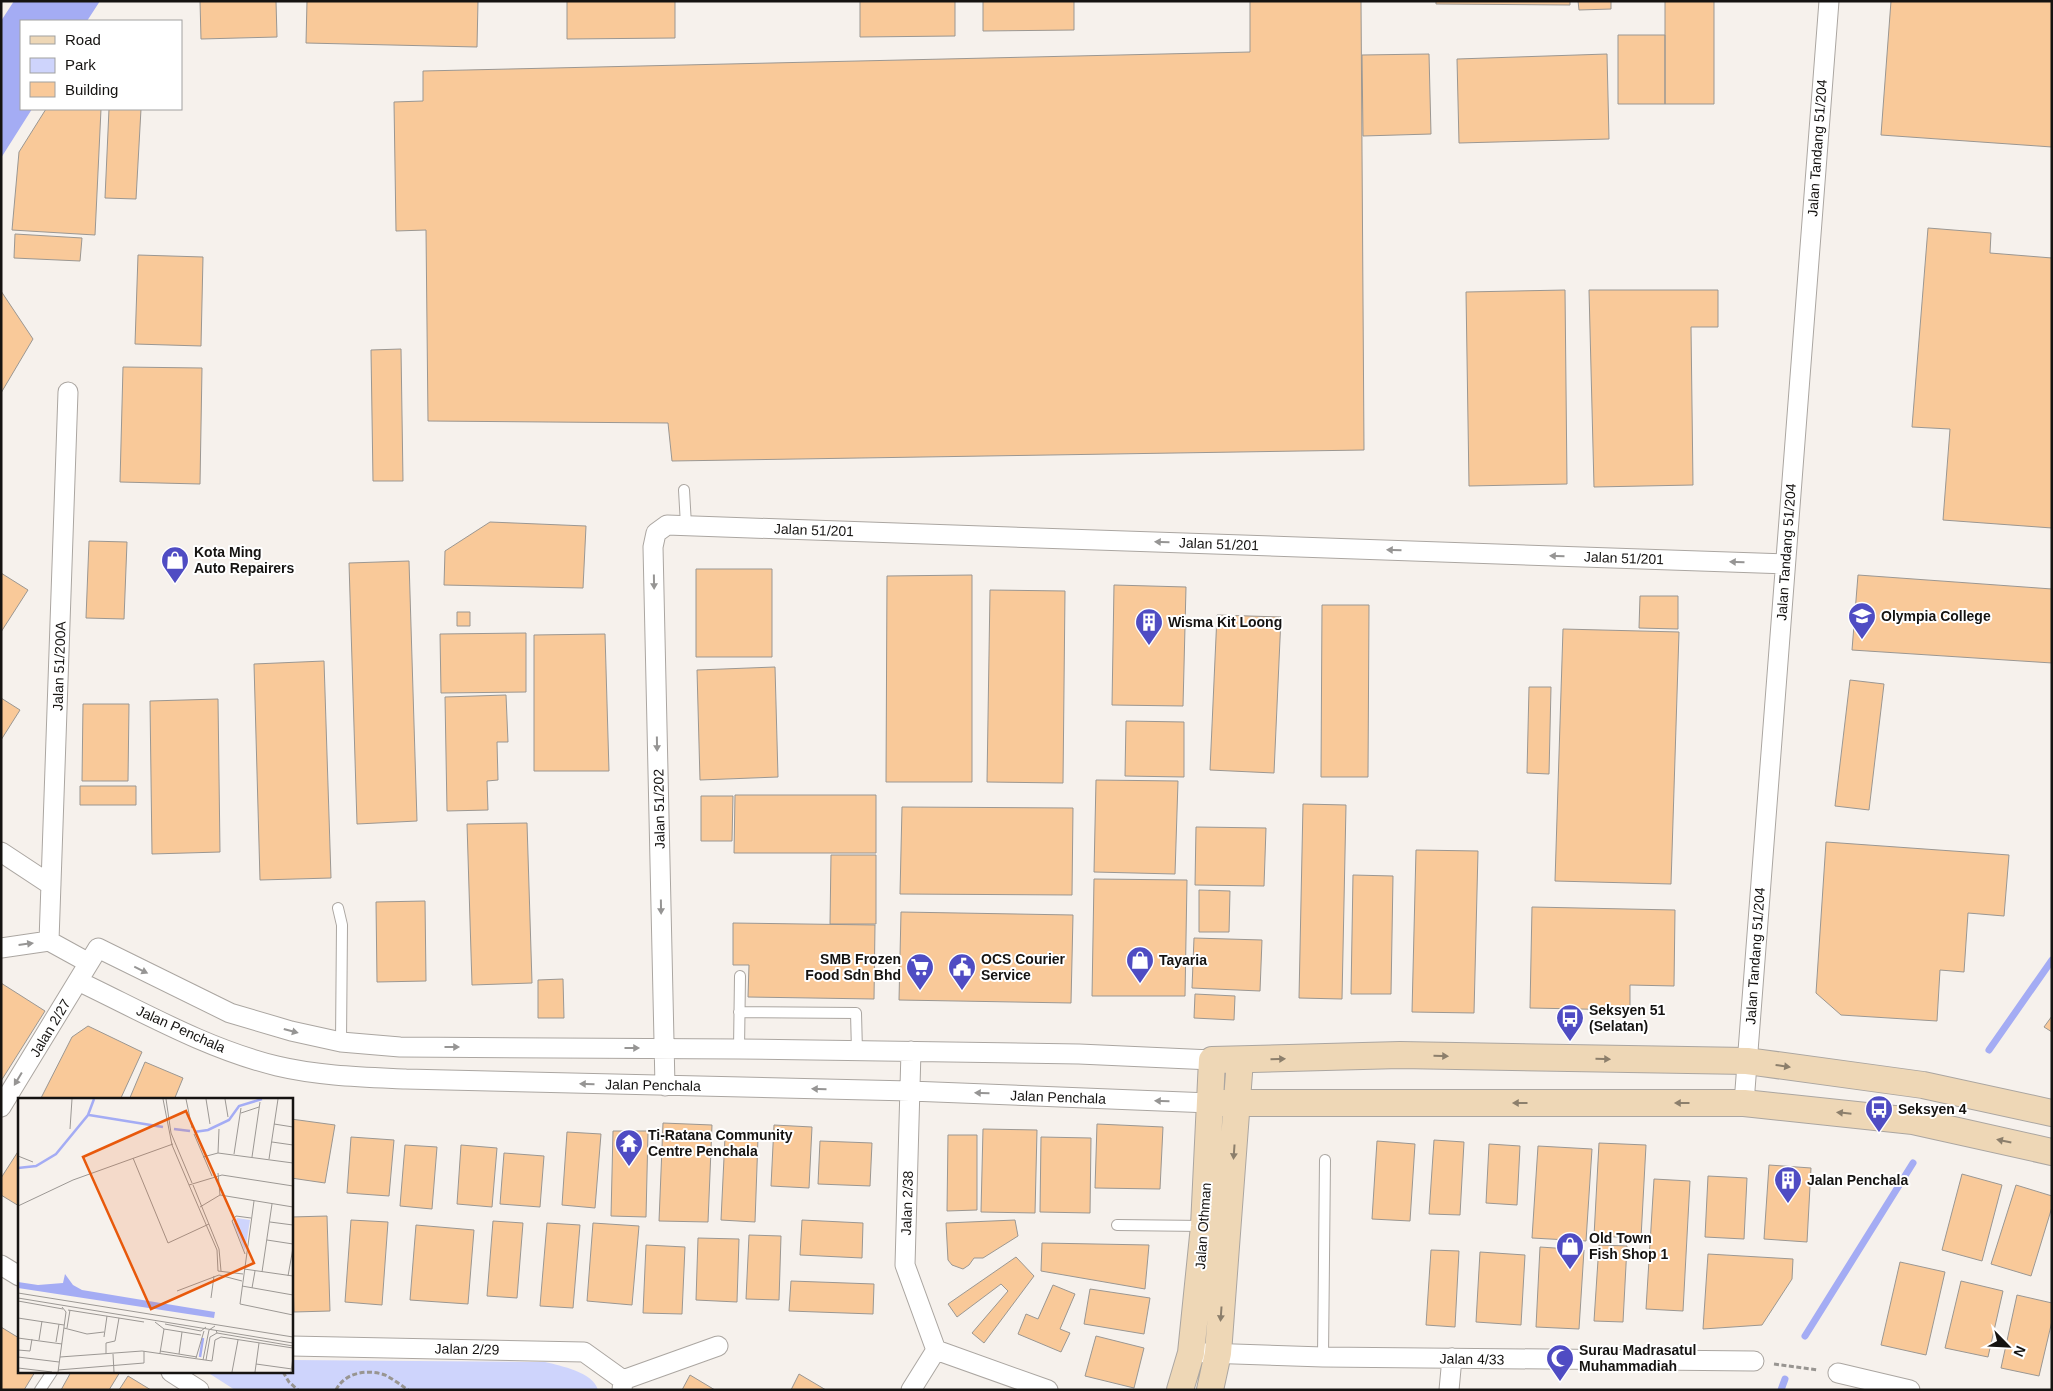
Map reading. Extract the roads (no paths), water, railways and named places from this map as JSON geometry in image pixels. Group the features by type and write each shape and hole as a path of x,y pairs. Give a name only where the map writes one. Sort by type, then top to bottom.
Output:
{"main road":[{"path":"1212,1060 1400,1055 1747,1061 1923,1085 2052,1113"},
{"name":"Jalan Othman","path":"1180,1390 1191,1353 1204,1226 1212,1060"},
{"name":"Jalan Othman","path":"1210,1390 1218,1354 1240,1060"},
{"name":"Jalan Penchala","path":"1210,1103 1744,1103 1913,1121 2052,1152"}],"street":[{"name":"Jalan Tandang 51/204","path":"1744,1103 1829,1"},
{"name":"Jalan 51/200A","path":"49,941 68,392"},
{"name":"Jalan 51/201","path":"656,533 667,525 686,525 1785,564"},
{"name":"Jalan 51/202","path":"656,533 653,548 665,1086"},
{"path":"1,852 51,885"},
{"path":"1,948 49,941 94,956 230,1013 291,1031 341,1042 400,1046 1079,1054 1212,1060"},
{"name":"Jalan 2/27","path":"1,1107 94,956"},
{"name":"Jalan Penchala","path":"78,981 214,1046 278,1066 337,1075 406,1079 665,1086 910,1090 1210,1103"},
{"name":"Jalan 2/38","path":"911,1051 905,1265 936,1350"},
{"path":"1,1265 18,1275"},
{"name":"Jalan 2/29","path":"292,1346 584,1352 623,1385"},
{"path":"623,1385 718,1346"},
{"path":"911,1390 936,1350 1048,1390"},
{"name":"Jalan 4/33","path":"1191,1353 1323,1357 1754,1361"},
{"path":"1449,1390 1452,1358"},
{"path":"1838,1373 1910,1390"},
{"path":"174,1374 199,1390"}],"lane":[{"path":"684,490 686,525"},
{"path":"338,908 342,925 341,1042"},
{"path":"739,1049 740,976"},
{"path":"739,1012 856,1013 857,1050"},
{"path":"1323,1357 1325,1160"},
{"path":"1117,1225 1204,1226"},
{"path":"40,1390 51,1374"}],"waterway":[{"path":"1989,1050 2052,960"},
{"path":"1805,1336 1913,1163"},
{"path":"1781,1390 1785,1379"}],"place":[{"name":"Kota Ming Auto Repairers","path":"175,584"},
{"name":"Olympia College","path":"1862,640"},
{"name":"Wisma Kit Loong","path":"1149,646"},
{"name":"Tayaria","path":"1140,984"},
{"name":"SMB Frozen Food Sdn Bhd","path":"920,991"},
{"name":"OCS Courier Service","path":"962,991"},
{"name":"Seksyen 51 (Selatan)","path":"1570,1042"},
{"name":"Seksyen 4","path":"1879,1133"},
{"name":"Ti-Ratana Community Centre Penchala","path":"629,1167"},
{"name":"Jalan Penchala","path":"1788,1204"},
{"name":"Old Town Fish Shop 1","path":"1570,1270"},
{"name":"Surau Madrasatul Muhammadiah","path":"1560,1382"}]}
